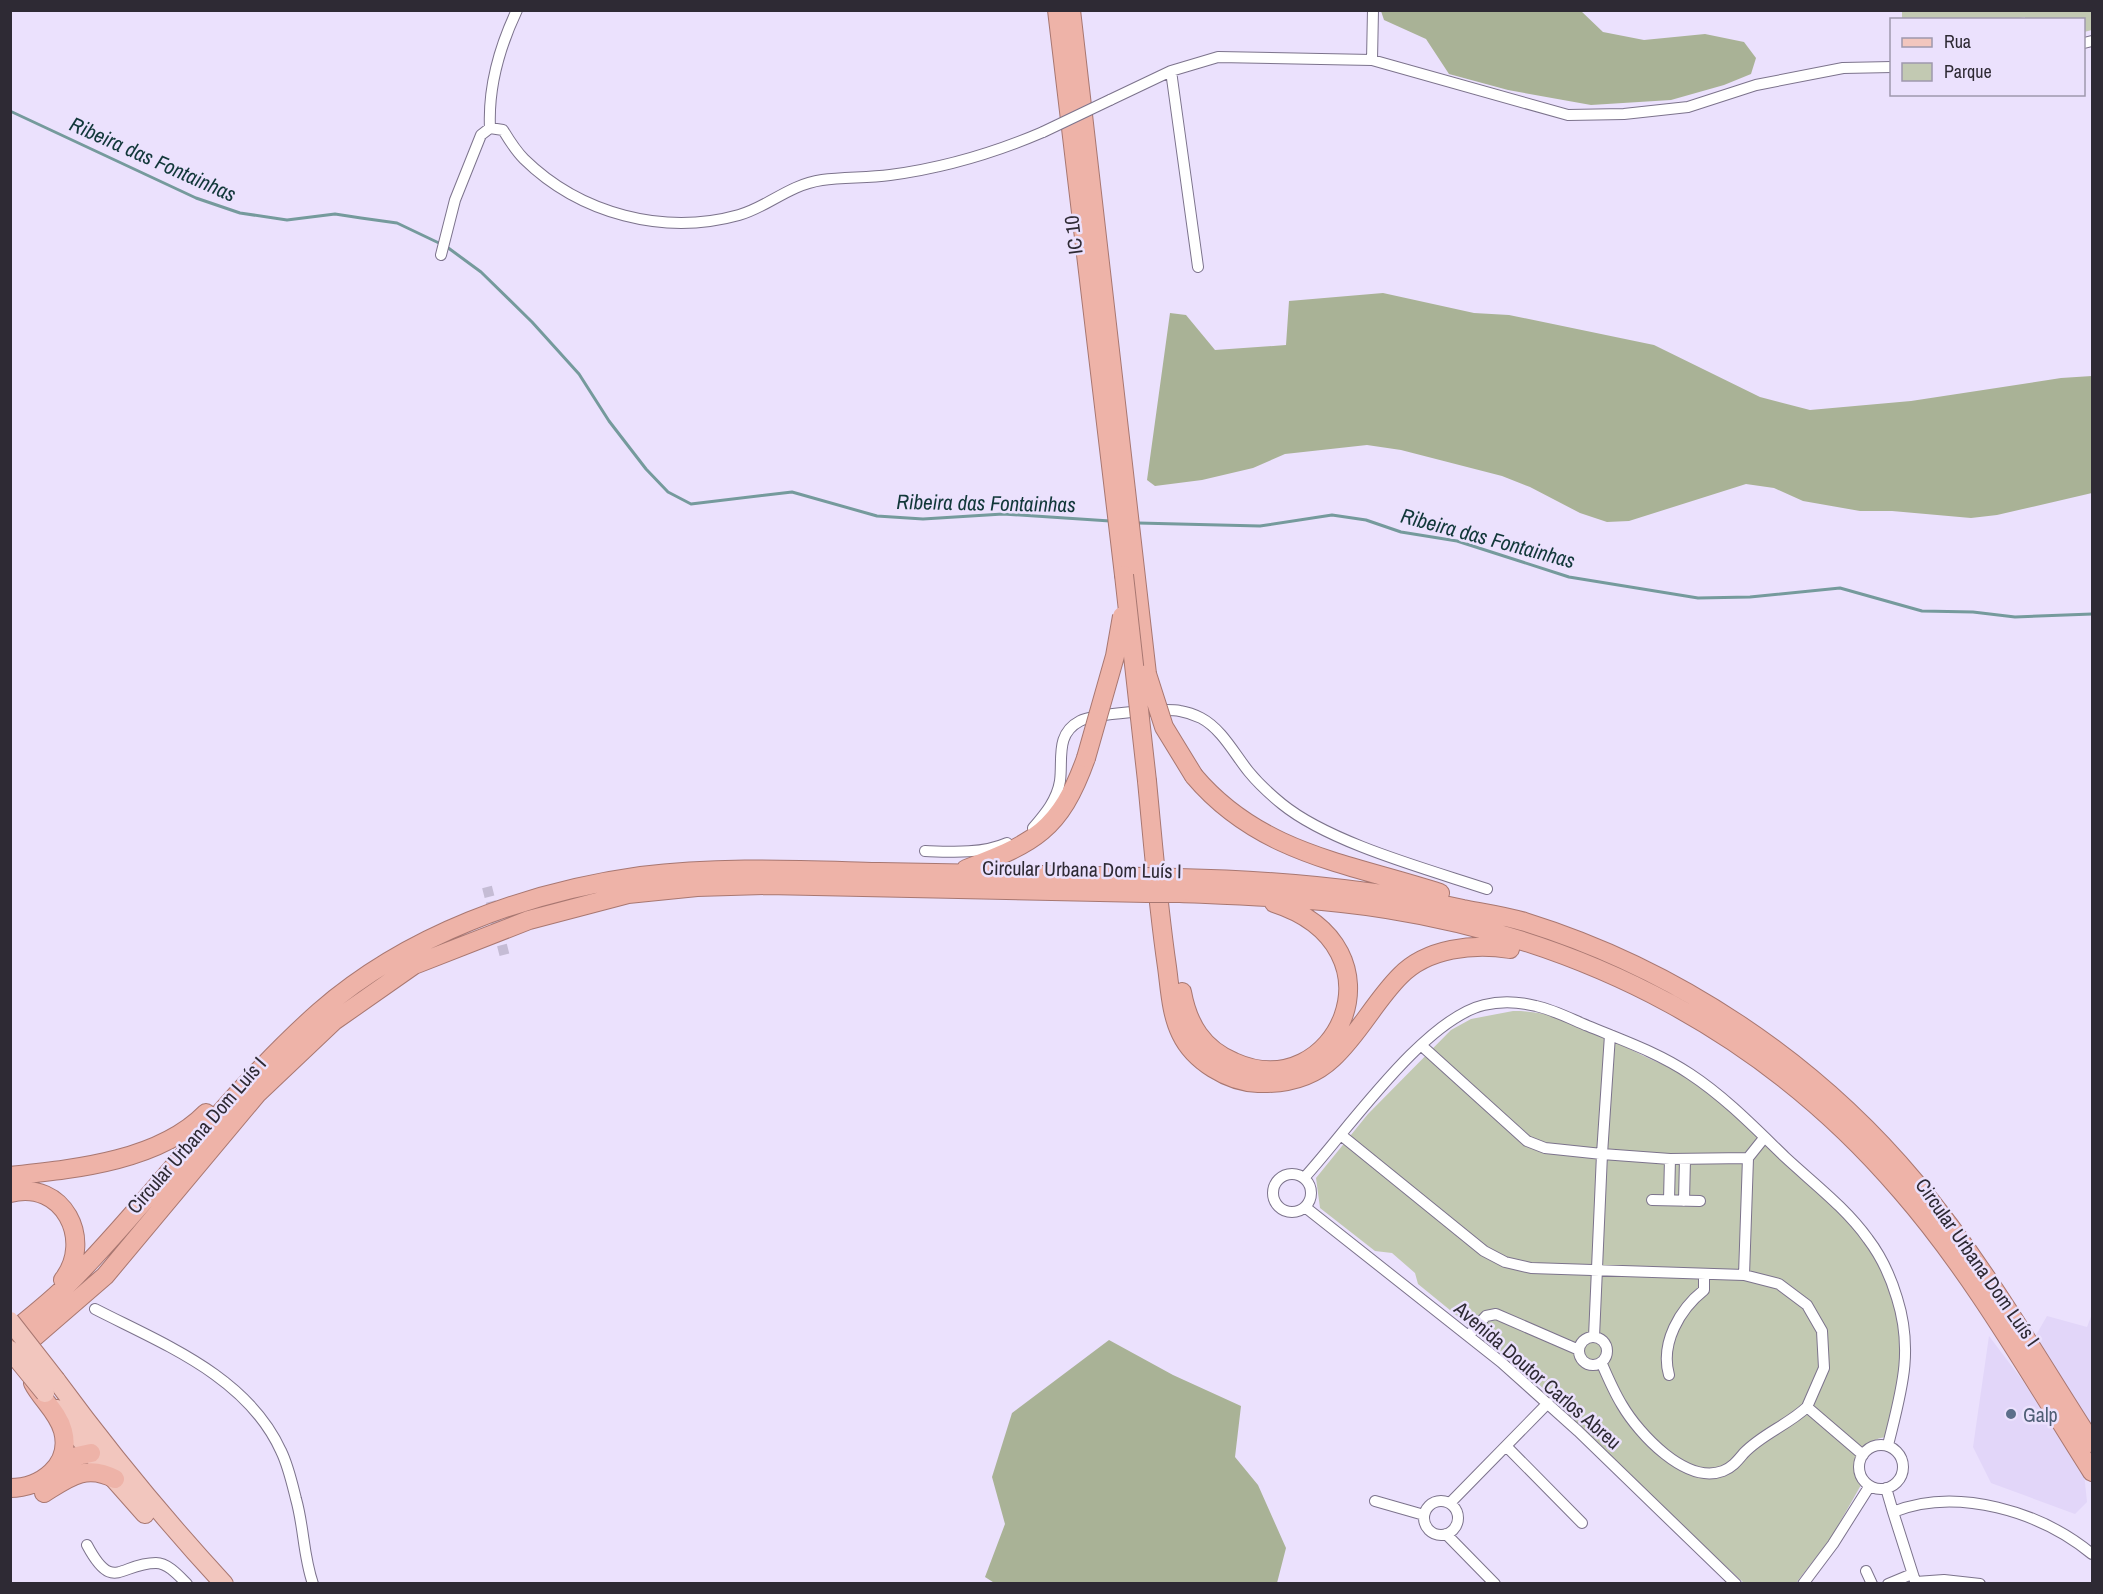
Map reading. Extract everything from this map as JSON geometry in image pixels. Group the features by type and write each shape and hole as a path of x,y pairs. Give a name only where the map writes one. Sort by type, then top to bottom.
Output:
{"highway":[{"name":"IC 10","path":"1057,10 1103,416 1178,971 1185,1007 1197,1036 1218,1055 1244,1067 1268,1071 1292,1067 1321,1051 1336,1031 1347,996 1344,961 1331,937 1308,916 1272,902 1240,896"},
{"name":"IC 10","path":"1071,10 1147,674 1162,936 1173,1008 1181,1034 1196,1056 1223,1074 1251,1083 1283,1084 1306,1076 1333,1058 1401,975 1430,956 1464,947 1489,945 1594,966"},
{"name":"IC 10","path":"956,873 1010,852 1038,836 1051,824 1070,797 1086,758 1118,642 1124,575"},
{"name":"IC 10","path":"1147,674 1164,727 1194,776 1224,807 1272,839 1308,854 1524,922"},
{"name":"Circular Urbana Dom Luís I","path":"14,1327 78,1275 225,1107 320,1012 356,983 401,954 452,930 541,897 643,876 694,872 956,873 1147,885"},
{"name":"Circular Urbana Dom Luís I","path":"18,1363 105,1276 257,1094 334,1021 414,965 529,920 639,892 767,885 1179,885 1347,888 1424,900 1524,922 1621,959 1686,991 1757,1036 1828,1094 1892,1157 1942,1215 1969,1252 2092,1443"},
{"name":"Circular Urbana Dom Luís I","path":"1179,885 1240,896 1348,903 1421,915 1516,940 1594,966 1679,1006 1734,1041 1808,1098 1902,1191 1954,1261 2092,1472"},
{"path":"10,1176 138,1155 184,1131 193,1126 235,1084 320,1012"},
{"path":"10,1192 38,1193 61,1207 71,1219 77,1246 75,1258 64,1280 14,1327"},
{"path":"18,1363 63,1430 64,1450 54,1472"},
{"path":"10,1488 37,1483 77,1456 91,1453"},
{"path":"10,1500 41,1495 79,1472 91,1453"},
{"path":"79,1472 106,1474 115,1479"}],"main road":[{"path":"14,1327 91,1453 209,1584"},
{"path":"10,1350 18,1363 51,1386 92,1428 153,1504 224,1584"},
{"path":"91,1453 94,1443 92,1428"},
{"path":"91,1453 107,1458 139,1495 153,1504"}],"street":[{"path":"490,128 489,102 493,77 517,10"},
{"path":"1372,60 1373,10"},
{"path":"441,255 454,200 481,135 490,128 503,130 522,158 556,187 605,209 652,223 698,224 741,215 789,189 819,180 890,175 948,165 1003,148 1043,132 1171,71 1218,57 1372,60 1568,115 1624,114 1688,107 1756,86 1843,68 1890,67"},
{"path":"1171,71 1198,267"},
{"path":"925,851 958,852 997,848 1029,832 1049,811 1060,782 1060,753 1064,736 1080,720 1126,713 1179,711 1203,719 1232,748 1250,773 1283,805 1320,827 1382,854 1487,890"},
{"path":"1304,1178 1374,1095 1422,1046 1458,1015 1496,1003 1538,1006 1655,1054 1690,1074 1764,1138 1861,1230 1878,1253 1897,1297 1904,1331 1905,1365 1902,1398 1888,1445"},
{"path":"1594,1337 1610,1035"},
{"path":"1422,1046 1527,1142 1545,1148 1602,1155 1670,1159 1749,1158"},
{"path":"1341,1135 1450,1225 1499,1260 1531,1268 1744,1275 1779,1284 1808,1305 1818,1323 1824,1343 1824,1368 1807,1407 1795,1418 1755,1443 1722,1472 1696,1471 1678,1463 1660,1450 1640,1430 1621,1405 1602,1364"},
{"path":"1744,1275 1749,1158 1764,1138"},
{"path":"1669,1200 1670,1159"},
{"path":"1684,1201 1685,1159"},
{"path":"1294,1173 1304,1178 1311,1188 1311,1198 1305,1207 1296,1212 1286,1212 1279,1208 1272,1195 1280,1178 1294,1173"},
{"path":"1652,1200 1701,1201"},
{"name":"Avenida Doutor Carlos Abreu","path":"1305,1207 1468,1335 1548,1403 1736,1584"},
{"path":"1669,1374 1667,1361 1672,1334 1685,1309 1704,1290 1704,1275"},
{"path":"95,1309 201,1363 252,1407 281,1450 297,1501 305,1561 313,1584"},
{"path":"1468,1335 1486,1316 1497,1314 1579,1350"},
{"path":"1594,1337 1606,1345 1606,1358 1602,1364 1592,1366 1582,1360 1579,1350 1584,1340 1594,1337"},
{"path":"1424,1515 1434,1502 1450,1503 1548,1403"},
{"path":"1807,1407 1863,1455"},
{"path":"1875,1445 1888,1445 1901,1457 1902,1467 1894,1484 1880,1490 1863,1481 1860,1472 1863,1455 1875,1445"},
{"path":"1506,1446 1582,1523"},
{"path":"1803,1584 1833,1544 1869,1486"},
{"path":"1886,1488 1915,1580"},
{"path":"1375,1501 1424,1515"},
{"path":"1446,1534 1455,1528 1459,1517 1450,1503"},
{"path":"1893,1512 1916,1504 1941,1503 1995,1508 2034,1519 2073,1540 2092,1554"},
{"path":"1424,1515 1430,1531 1446,1534 1496,1584"},
{"path":"87,1545 98,1567 115,1574 158,1563 173,1570 187,1584"},
{"path":"1866,1571 1872,1584"},
{"path":"1888,1584 1915,1580 1980,1584"}],"shaded area":[{"name":"Galp","path":"2092,1314 2092,1429 2043,1352 2036,1335 2047,1316 2087,1327"},
{"name":"Galp","path":"1989,1336 2023,1381 2084,1473 2087,1502 2075,1514 1991,1483 1973,1447"}],"green space":[{"path":"1381,11 1581,11 1603,32 1644,40 1705,34 1744,42 1756,58 1751,74 1724,85 1671,100 1591,105 1508,90 1449,74 1426,39 1384,20"},
{"path":"1902,11 2092,11 2092,30 2085,32 2085,18 1902,18"},
{"path":"1383,293 1474,313 1509,315 1654,345 1760,397 1810,410 1911,401 2061,378 2092,376 2092,493 1997,515 1971,518 1892,511 1860,511 1803,501 1774,488 1746,484 1629,521 1607,522 1580,513 1530,487 1502,476 1401,450 1367,445 1285,454 1253,468 1202,480 1155,486 1147,480 1170,313 1186,315 1215,350 1286,345 1289,301"},
{"path":"1513,1011 1547,1015 1580,1026 1685,1075 1705,1089 1837,1209 1871,1250 1884,1273 1894,1298 1901,1333 1900,1368 1888,1437 1872,1442 1859,1454 1854,1469 1861,1485 1831,1538 1796,1583 1744,1583 1617,1466 1531,1376 1418,1284 1415,1273 1392,1253 1375,1251 1320,1208 1316,1178 1368,1114 1451,1030 1471,1019"},
{"path":"1109,1340 1173,1375 1241,1406 1235,1457 1258,1485 1286,1548 1277,1583 996,1584 985,1577 1005,1524 992,1477 1012,1413"}],"waterway":[{"name":"Ribeira das Fontainhas","path":"10,111 196,198 240,213 287,220 335,214 397,223 441,244"},
{"name":"Ribeira das Fontainhas","path":"447,247 481,272 532,322 579,374 609,421 646,469 668,492 691,504 792,492 877,516 923,519 1003,514 1110,521"},
{"name":"Ribeira das Fontainhas","path":"1138,523 1260,526 1332,515 1366,520 1401,532 1457,541 1569,577 1698,598 1750,597 1840,588 1922,611 1973,612 2015,617 2092,614"}],"tunnel":[{"path":"487,887 505,957"}],"place":[{"name":"Galp","path":"2011,1414"}]}
